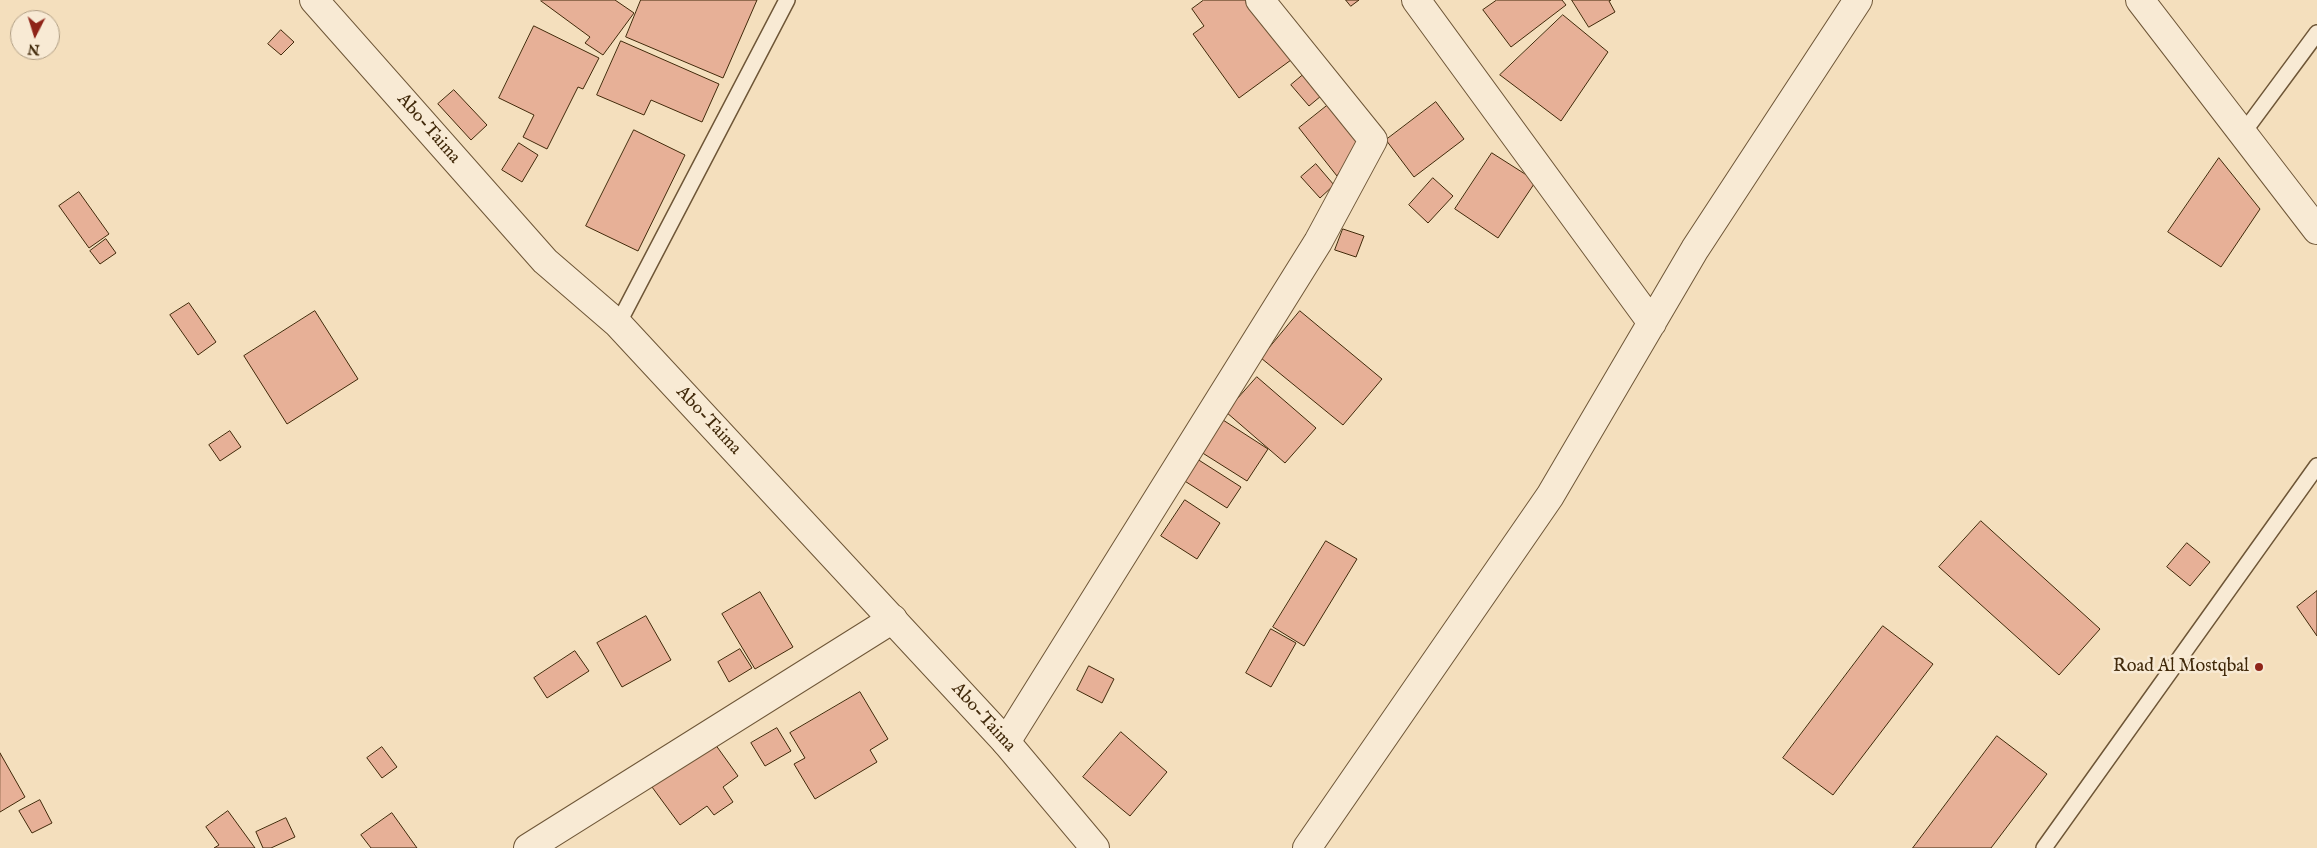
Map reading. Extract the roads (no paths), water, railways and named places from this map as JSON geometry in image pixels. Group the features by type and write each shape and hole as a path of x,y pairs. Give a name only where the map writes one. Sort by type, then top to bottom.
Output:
{"street":[{"name":"Abo-Taima","path":"314,0 545,261 618,324 1006,742 1095,848"},
{"path":"1006,742 1318,242 1373,140 1260,0"},
{"path":"1416,0 1652,322"},
{"path":"1307,848 1550,496 1695,249 1858,0"},
{"path":"2140,0 2317,230"},
{"path":"528,848 893,619"}],"lane":[{"path":"618,324 787,0"},
{"path":"2242,133 2317,32"},
{"path":"2044,848 2317,466"}],"place":[{"name":"Road Al Mostqbal","path":"2259,667"}]}
